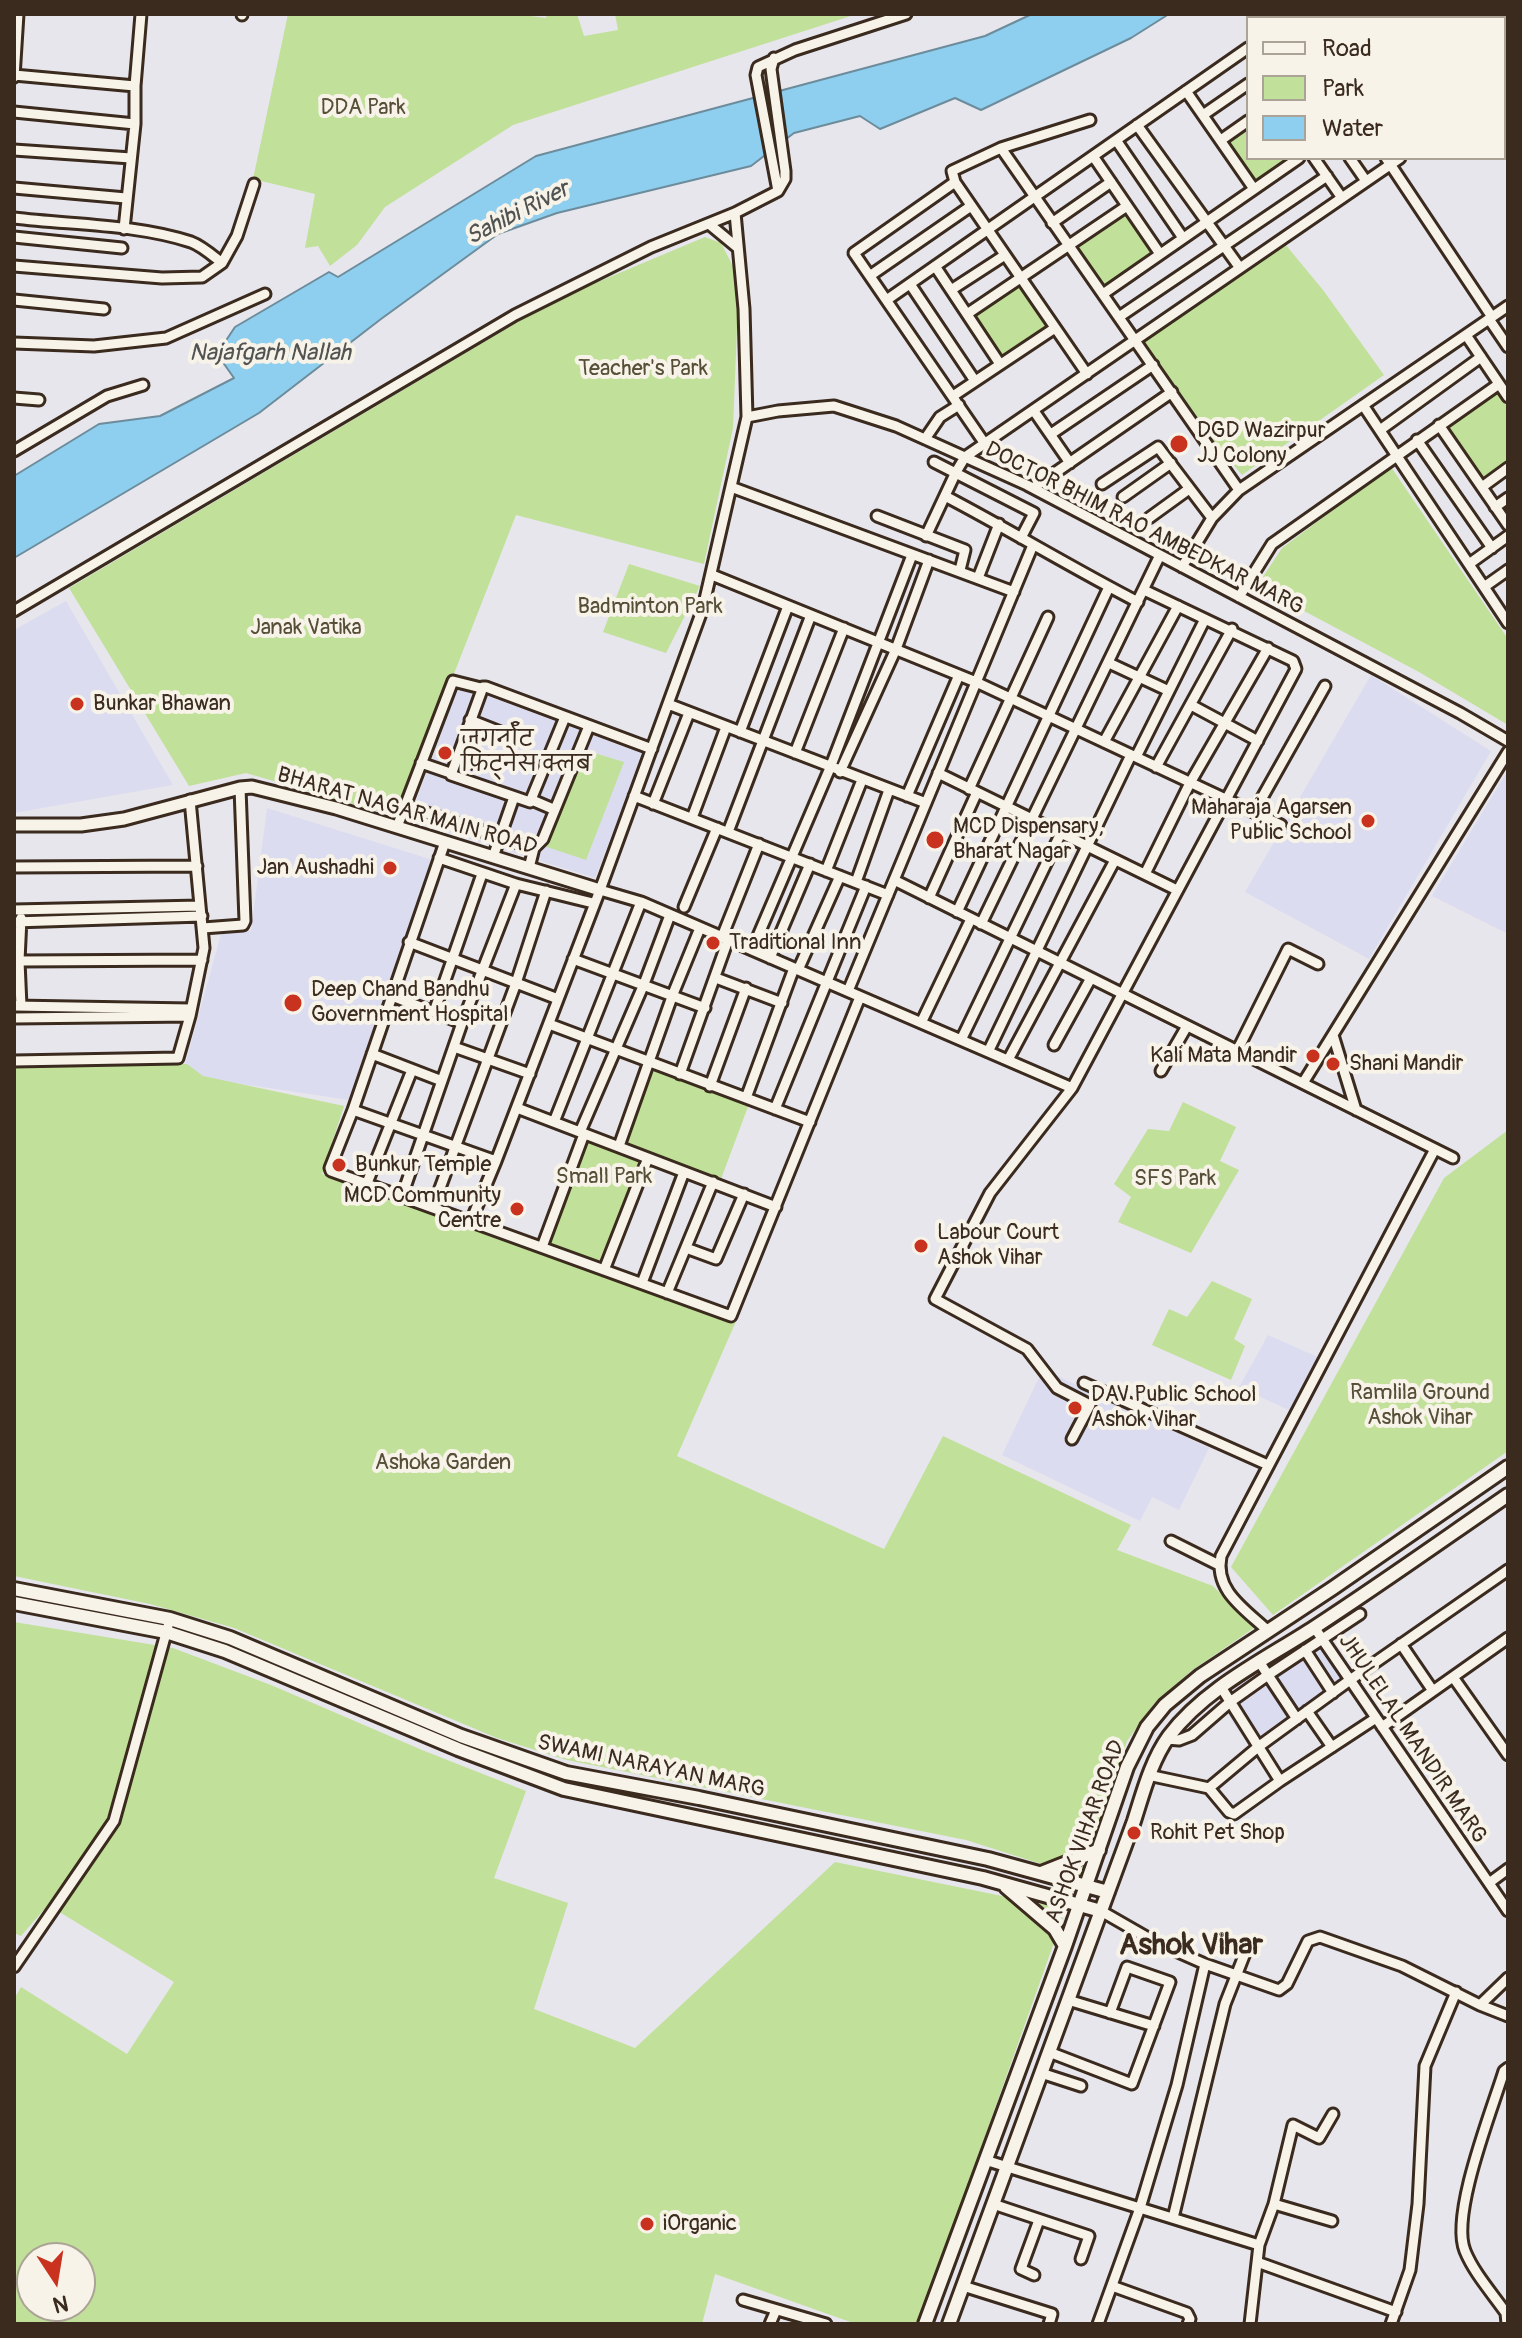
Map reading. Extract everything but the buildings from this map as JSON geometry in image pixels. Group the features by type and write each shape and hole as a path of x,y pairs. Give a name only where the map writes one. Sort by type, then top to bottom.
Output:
{"main road":[{"name":"ASHOK VIHAR ROAD","path":"925,2324 1065,1946 1127,1767 1147,1727 1165,1705 1200,1676 1508,1467"},
{"name":"ASHOK VIHAR ROAD","path":"949,2324 1148,1775 1166,1739 1221,1687 1508,1495"},
{"name":"SWAMI NARAYAN MARG","path":"14,1589 230,1638 461,1736 566,1773 988,1859 1108,1892"},
{"name":"SWAMI NARAYAN MARG","path":"14,1603 168,1625 458,1749 564,1789 1000,1883 1101,1911"},
{"path":"1038,1873 1099,1850"},
{"path":"1000,1883 1055,1929 1065,1946"}],"street":[{"path":"14,81 18,14"},
{"path":"124,229 135,124 141,14"},
{"path":"778,191 756,75 760,65 906,14"},
{"path":"888,299 1244,50"},
{"path":"14,611 515,315 651,247 735,213 778,191 785,179 771,69 774,58"},
{"path":"14,75 135,86"},
{"path":"1203,115 1246,85"},
{"path":"1186,91 1254,189"},
{"path":"14,112 135,124"},
{"path":"1087,374 955,182 952,171 1001,148 1090,120"},
{"path":"1221,140 1246,122"},
{"path":"1137,125 1240,268"},
{"path":"1116,140 1183,238"},
{"path":"1001,148 1239,490"},
{"path":"14,150 131,158"},
{"path":"1093,156 1160,254"},
{"path":"1103,294 1296,160"},
{"path":"1315,160 1342,198"},
{"path":"1351,160 1366,181"},
{"path":"926,536 965,457 1342,198 1392,160 1508,347"},
{"path":"1119,317 1327,176"},
{"path":"955,182 854,252 985,444"},
{"path":"1052,223 1111,182"},
{"path":"14,266 187,279 202,277 222,263 237,236 254,184"},
{"path":"14,188 126,198"},
{"path":"871,275 971,206"},
{"path":"967,314 1127,206"},
{"path":"471,1221 600,890 703,608 712,575 747,417 744,309 735,213"},
{"path":"14,218 124,229 195,243 222,263"},
{"path":"709,224 738,248"},
{"path":"14,237 122,248"},
{"path":"951,290 1005,255"},
{"path":"935,266 1000,364"},
{"path":"910,284 975,381"},
{"path":"14,343 94,346 148,342 166,338 265,294"},
{"path":"14,300 104,309"},
{"path":"1182,567 1212,518 1239,490 1508,306"},
{"path":"953,396 1055,328"},
{"path":"1466,335 1508,397"},
{"path":"1380,430 1481,357"},
{"path":"1051,434 1153,365"},
{"path":"1239,597 1272,544 1499,384"},
{"path":"14,451 107,396 143,385"},
{"path":"1033,488 1172,392"},
{"path":"14,398 39,400"},
{"path":"925,439 940,417 959,405"},
{"path":"1363,405 1484,587 1504,608 1508,623"},
{"name":"DOCTOR BHIM RAO AMBEDKAR MARG","path":"747,417 834,406 896,426 1033,488 1508,741"},
{"path":"1034,411 1070,463"},
{"path":"1439,425 1508,525"},
{"path":"1417,440 1492,548"},
{"path":"1102,484 1155,447 1159,448 1212,518"},
{"path":"934,462 1034,513 1021,538"},
{"path":"1123,497 1171,463"},
{"path":"1482,487 1508,468"},
{"path":"731,487 1014,592"},
{"path":"1149,518 1189,489"},
{"path":"945,496 1138,602"},
{"path":"1495,507 1508,498"},
{"path":"877,516 965,550 960,570"},
{"path":"978,578 999,524"},
{"path":"1469,564 1508,536"},
{"path":"848,991 1033,545"},
{"path":"752,950 830,768 912,555"},
{"path":"981,924 1160,555"},
{"path":"840,772 896,649 929,560"},
{"path":"1484,587 1508,570"},
{"path":"712,575 976,682 1281,825"},
{"path":"957,912 1109,587"},
{"path":"1072,1439 1090,1405 1057,1388 1027,1349 935,1299 990,1193 1072,1088 1296,669 1293,661 1232,629 1144,590"},
{"path":"740,732 788,606"},
{"path":"1104,742 1178,606"},
{"path":"684,907 763,741 811,615"},
{"path":"929,898 1011,698 1048,617"},
{"path":"988,1052 1133,756 1205,619"},
{"path":"795,753 844,628"},
{"path":"1156,767 1232,629"},
{"path":"1145,874 1190,783 1268,648"},
{"path":"1109,663 1169,691"},
{"path":"907,796 959,675"},
{"path":"397,827 453,681 486,687 652,749"},
{"path":"1254,812 1325,686"},
{"path":"450,773 481,688"},
{"path":"668,704 926,803"},
{"path":"1191,705 1258,741"},
{"path":"653,804 689,713"},
{"path":"532,800 565,717"},
{"path":"470,720 523,741"},
{"path":"529,868 534,848 543,839 589,726"},
{"path":"692,818 726,727"},
{"path":"1303,1083 1508,752"},
{"path":"421,763 450,773 452,777 553,809"},
{"path":"938,773 1177,890"},
{"path":"826,871 862,780"},
{"name":"BHARAT NAGAR MAIN ROAD","path":"14,825 81,825 124,819 161,811 190,800 252,787 324,805 600,890"},
{"path":"203,928 243,925 245,921 240,788"},
{"path":"775,1109 826,982 861,884 889,790"},
{"path":"634,796 888,895"},
{"path":"493,857 514,797"},
{"path":"14,1061 174,1060 179,1055 202,960 203,928 190,800"},
{"path":"405,806 534,848"},
{"path":"961,1040 1061,833"},
{"path":"445,842 330,1170 731,1316 860,997"},
{"path":"680,1074 716,978 725,938 759,844"},
{"path":"439,858 516,884 593,903"},
{"path":"1008,1060 1115,860"},
{"path":"770,958 810,864"},
{"path":"14,867 197,866"},
{"path":"434,1012 482,874"},
{"path":"746,1098 796,969 840,876"},
{"path":"894,880 1453,1158"},
{"path":"402,1196 462,1023 516,884"},
{"path":"600,890 641,902 1072,1088"},
{"path":"433,1207 516,983 546,891"},
{"path":"554,1122 641,902"},
{"path":"190,1012 17,1006 18,910 201,911"},
{"path":"17,922 201,911"},
{"path":"542,1247 614,1049 644,984 670,915"},
{"path":"921,1023 971,919"},
{"path":"619,1146 700,928"},
{"path":"409,942 558,999"},
{"path":"1237,1051 1288,949 1318,964"},
{"path":"573,959 705,1008"},
{"path":"19,961 202,960"},
{"path":"716,978 782,1003"},
{"path":"1054,1045 1091,978"},
{"path":"710,1086 746,988"},
{"path":"392,996 462,1023"},
{"path":"14,1018 190,1012"},
{"path":"549,1024 810,1122"},
{"path":"1161,1071 1187,1026"},
{"path":"1333,1035 1356,1110"},
{"path":"454,1047 530,1074"},
{"path":"372,1054 442,1081"},
{"path":"367,1183 412,1070"},
{"path":"517,1108 776,1207"},
{"path":"353,1110 496,1161"},
{"path":"1268,1631 1228,1592 1219,1575 1221,1556 1435,1149"},
{"path":"604,1270 648,1158"},
{"path":"642,1283 684,1172"},
{"path":"667,1293 713,1182"},
{"path":"686,1248 716,1259 744,1194"},
{"path":"1084,1383 1268,1465"},
{"path":"1171,1541 1219,1565"},
{"path":"1209,1788 1307,1711 1508,1570"},
{"path":"1166,1739 1179,1740 1192,1735 1230,1702 1360,1614"},
{"path":"14,1967 114,1821 168,1625"},
{"name":"JHULELAL MANDIR MARG","path":"1314,1627 1508,1911"},
{"path":"1148,1775 1209,1788 1234,1814 1332,1747 1433,1691 1508,1638"},
{"path":"1401,1644 1433,1691"},
{"path":"1305,1650 1333,1693"},
{"path":"1260,1663 1297,1719"},
{"path":"1453,1677 1507,1752"},
{"path":"1221,1687 1280,1781"},
{"path":"1307,1711 1332,1747"},
{"path":"1489,1883 1508,1869"},
{"path":"1101,1911 1155,1942 1205,1964 1279,1990 1283,1989 1308,1941 1320,1937 1402,1966 1508,2016"},
{"path":"1173,2218 1235,1975 1249,1943"},
{"path":"1098,2324 1140,2208 1177,2085 1205,1964"},
{"path":"1049,2052 1132,2084 1170,1982 1127,1967 1110,2013"},
{"path":"1480,2005 1508,1978"},
{"path":"1391,2324 1410,2270 1418,2204 1425,2066 1456,1992"},
{"path":"1068,2000 1154,2026"},
{"path":"1507,2324 1506,2313 1465,2253 1461,2232 1462,2213 1478,2151 1504,2071 1508,2068"},
{"path":"1041,2073 1081,2086"},
{"path":"1250,2324 1259,2245 1274,2204 1293,2125 1319,2138 1333,2114"},
{"path":"985,2160 1259,2245"},
{"path":"993,2204 1089,2236 1081,2259"},
{"path":"1274,2204 1332,2221"},
{"path":"1034,2275 1021,2269 1039,2220"},
{"path":"1257,2262 1396,2312"},
{"path":"963,2286 1052,2314 1049,2324"},
{"path":"1112,2286 1187,2313 1190,2319 1188,2324"},
{"path":"743,2300 826,2324"},
{"path":"770,2324 776,2310"}],"shaded area":[{"name":"Bunkar Bhawan","path":"66,601 173,785 14,813 14,630"},
{"name":"Maharaja Agarsen Public School","path":"1371,675 1491,751 1369,959 1245,892"},
{"path":"459,685 644,754 595,878 409,820"},
{"path":"1508,770 1508,934 1432,896"},
{"name":"Deep Chand Bandhu Government Hospital","path":"267,808 436,861 349,1100 182,1075 223,927 251,931"},
{"path":"1268,1335 1320,1358 1291,1411 1239,1387"},
{"name":"DAV Public School Ashok Vihar","path":"1043,1369 1209,1448 1179,1510 1152,1497 1140,1521 1002,1455"},
{"path":"1314,1636 1344,1682 1249,1746 1217,1698"}],"green space":[{"name":"DDA Park","path":"288,14 515,14 546,18 547,14 577,14 584,36 618,30 615,14 857,14 513,125 385,207 357,245 330,266 318,246 305,248 315,194 253,179"},
{"path":"1246,124 1246,160 1290,160 1255,184 1224,140"},
{"path":"1124,210 1155,254 1105,290 1073,245"},
{"name":"Janak Vatika","path":"705,237 721,243 739,278 733,428 704,564 516,515 398,817 246,773 189,786 69,588 555,300"},
{"path":"1285,244 1323,290 1384,375 1242,475 1219,448 1144,341"},
{"path":"1020,281 1052,325 1001,361 970,317"},
{"path":"1499,392 1508,405 1508,461 1483,478 1448,426"},
{"path":"1391,467 1508,639 1508,725 1419,672 1257,586 1282,548"},
{"name":"Badminton Park","path":"629,564 700,586 666,653 603,632"},
{"path":"578,748 624,762 586,860 541,845"},
{"name":"Ashoka Garden","path":"187,1064 203,1076 344,1106 322,1174 737,1319 677,1456 884,1549 943,1436 1131,1525 1117,1550 1213,1586 1254,1628 1191,1671 1153,1705 1127,1741 1082,1877 966,1840 567,1760 497,1738 234,1628 150,1604 14,1576 14,1067"},
{"path":"654,1069 749,1104 721,1179 626,1143"},
{"name":"SFS Park","path":"1183,1102 1236,1127 1220,1161 1239,1170 1191,1253 1118,1222 1131,1197 1114,1184 1148,1129 1169,1131"},
{"name":"Ramlila Ground Ashok Vihar","path":"1508,1130 1508,1451 1273,1615 1231,1567 1444,1178"},
{"name":"Small Park","path":"588,1141 641,1160 599,1262 548,1244"},
{"path":"1212,1281 1252,1299 1234,1339 1245,1346 1231,1380 1152,1345 1169,1309 1187,1317"},
{"path":"14,1622 173,1648 271,1685 526,1791 494,1878 568,1903 534,2009 635,2048 835,1862 1066,1909 918,2324 856,2324 715,2274 702,2324 14,2324 14,1999 21,1987 127,2054 174,1982 48,1905 21,1936 14,1933"}],"water":[{"path":"1032,14 1169,14 1131,38 981,110 955,98 880,129 860,116 794,133 751,166 557,213 498,234 259,413 14,558 14,476 99,424 160,416 234,378 217,354 235,327 329,272 338,277 536,156 985,36"}],"place":[{"name":"DGD Wazirpur JJ Colony","path":"1179,444"},
{"name":"Bunkar Bhawan","path":"77,704"},
{"name":"जगर्नॉट फ़िट्नेस क्लब","path":"445,753"},
{"name":"Maharaja Agarsen Public School","path":"1368,821"},
{"name":"MCD Dispensary, Bharat Nagar","path":"935,840"},
{"name":"Jan Aushadhi","path":"390,868"},
{"name":"Traditional Inn","path":"713,943"},
{"name":"Deep Chand Bandhu Government Hospital","path":"293,1003"},
{"name":"Kali Mata Mandir","path":"1313,1056"},
{"name":"Shani Mandir","path":"1333,1064"},
{"name":"Bunkur Temple","path":"339,1165"},
{"name":"MCD Community Centre","path":"517,1209"},
{"name":"Labour Court Ashok Vihar","path":"921,1246"},
{"name":"DAV Public School Ashok Vihar","path":"1075,1408"},
{"name":"Rohit Pet Shop","path":"1134,1833"},
{"name":"iOrganic","path":"647,2224"}],"district":[{"name":"Ashok Vihar","path":"1191,1946"}],"water label":[{"name":"Sahibi River","path":"518,214"},
{"name":"Najafgarh Nallah","path":"270,354"}],"park label":[{"name":"Teacher's Park","path":"643,369"}]}
